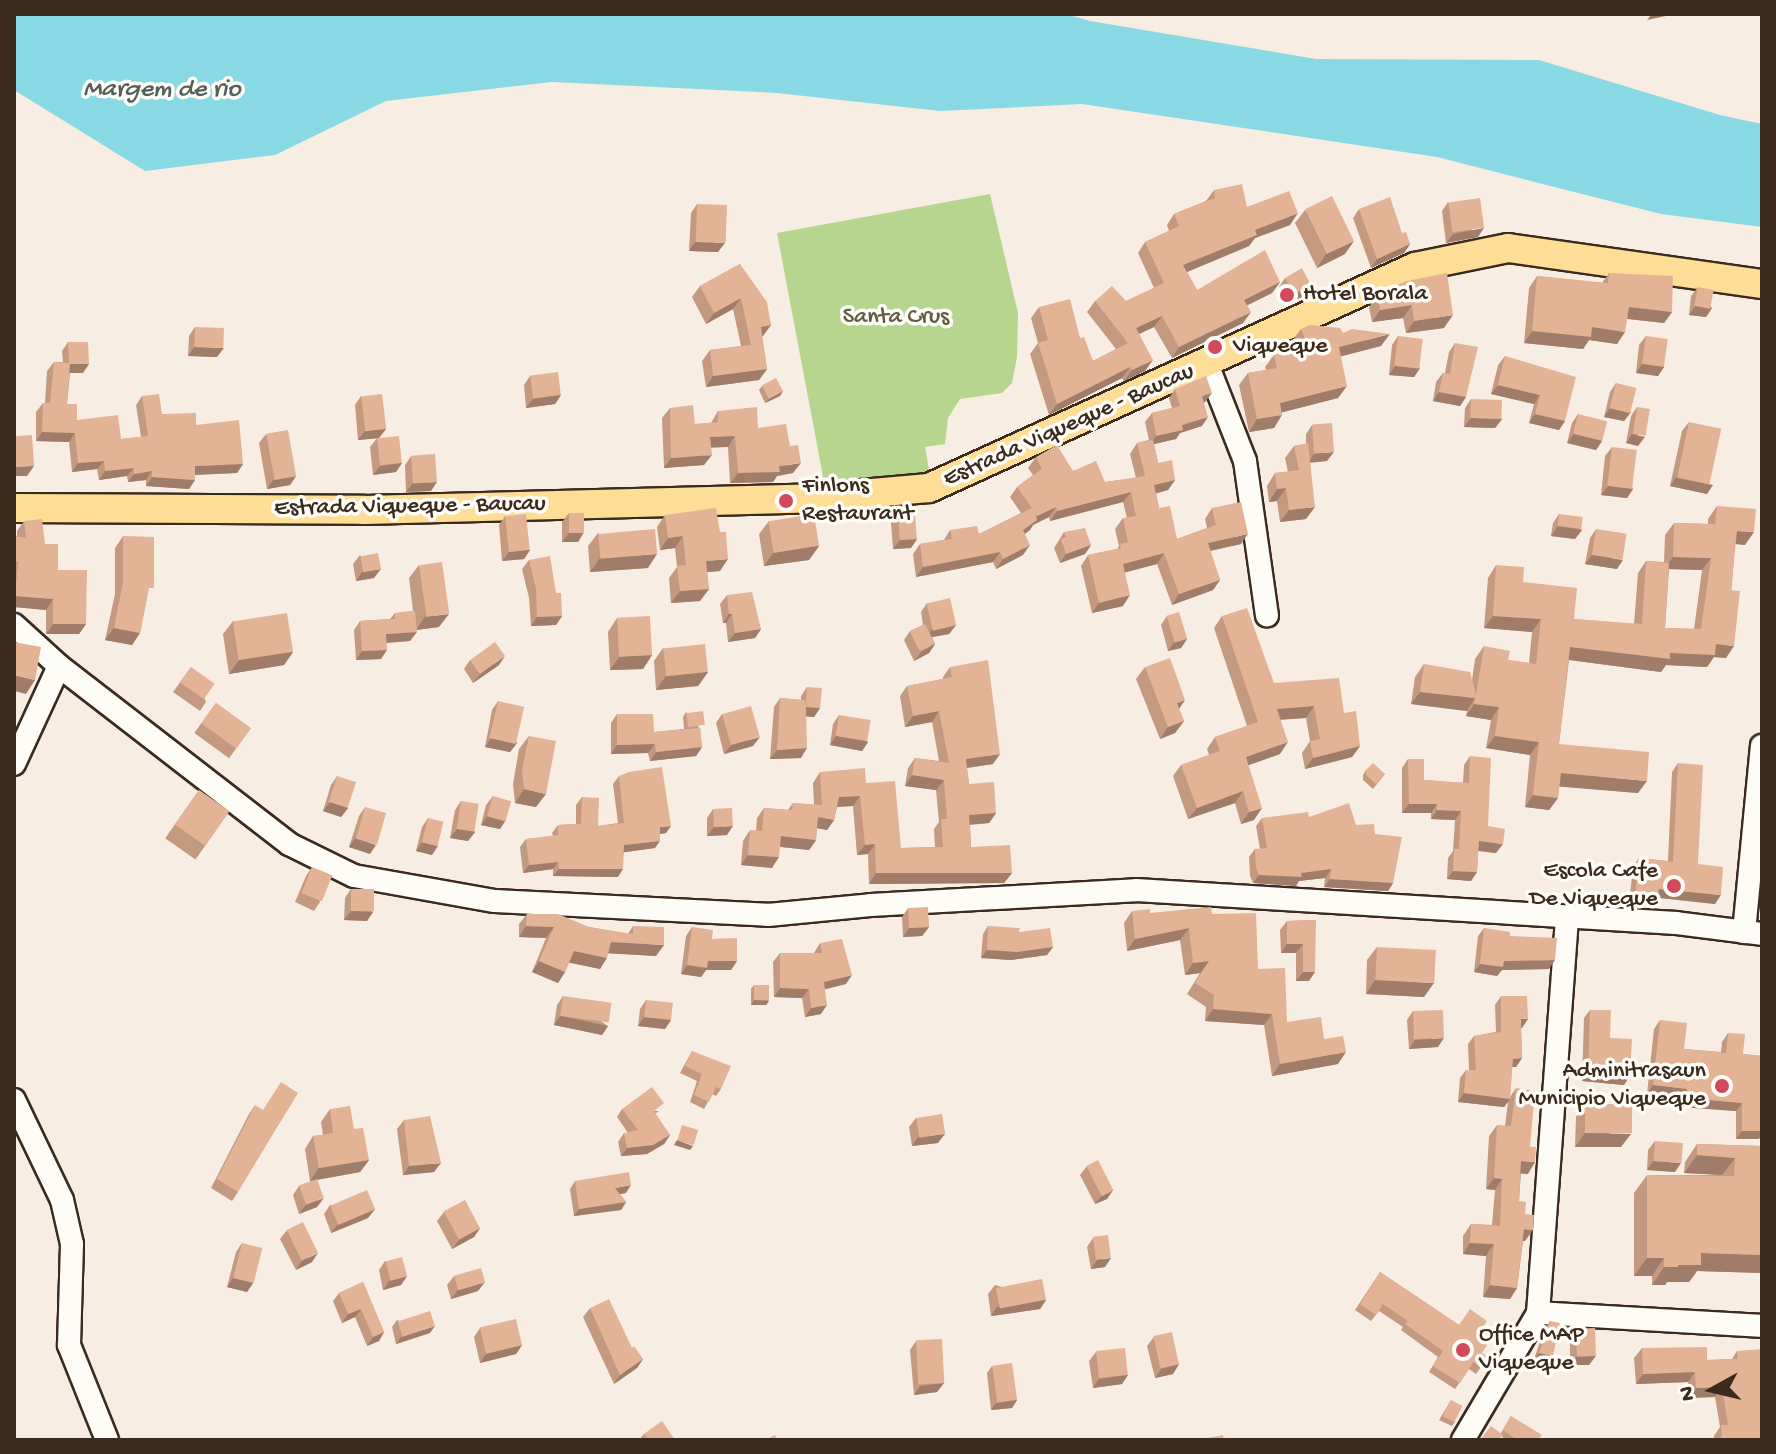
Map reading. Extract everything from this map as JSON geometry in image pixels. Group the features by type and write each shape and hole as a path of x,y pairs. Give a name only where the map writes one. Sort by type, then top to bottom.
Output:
{"main road":[{"name":"Estrada Viqueque - Baucau","path":"14,508 364,510 816,498 929,488 1415,267 1508,248 1762,284"}],"street":[{"path":"1207,364 1245,461 1267,615"},
{"path":"14,625 59,666 289,844 354,876 495,901 768,915 871,905 1136,890 1676,923 1753,933 1762,746"},
{"path":"14,764 59,666"},
{"path":"1463,1440 1538,1313 1567,918"},
{"path":"14,1100 62,1200 72,1244 69,1345 107,1440"},
{"path":"1538,1313 1762,1326"}],"green space":[{"name":"Santa Crus","path":"990,194 1018,313 1017,357 1012,383 1002,393 960,399 948,418 945,444 925,447 930,476 825,487 777,233"}],"water":[{"name":"Margem de rio","path":"14,14 1066,14 1090,21 1316,59 1539,60 1720,115 1762,124 1762,227 1661,214 1437,157 1082,104 940,111 777,93 552,82 386,101 275,155 145,171 14,90"}],"building":[{"path":"1242,184 1247,207 1289,191 1298,213 1255,230 1257,235 1183,265 1197,290 1265,250 1280,282 1244,300 1251,312 1179,347 1162,316 1136,328 1153,360 1132,370 1130,367 1057,404 1038,343 1048,340 1039,307 1070,299 1080,338 1084,337 1093,361 1128,343 1095,301 1112,286 1126,301 1164,283 1145,242 1179,226 1174,214 1215,198 1214,190"},
{"path":"1332,196 1354,241 1327,254 1305,209"},
{"path":"1390,197 1402,233 1406,232 1410,244 1377,259 1359,209"},
{"path":"1480,198 1484,228 1452,232 1448,202"},
{"path":"697,204 727,205 726,243 696,242"},
{"path":"740,264 767,302 771,325 761,327 767,369 713,376 710,350 751,345 741,298 714,313 700,286"},
{"path":"1302,268 1312,287 1294,293 1285,278"},
{"path":"1447,273 1453,315 1414,321 1412,305 1380,310 1378,294 1407,281"},
{"path":"1609,273 1673,276 1672,312 1629,307 1625,332 1592,327 1591,337 1532,331 1537,276 1608,283"},
{"path":"1698,287 1714,290 1710,309 1694,306"},
{"path":"1310,325 1340,328 1343,333 1352,329 1390,334 1339,347 1347,386 1280,403 1282,415 1257,419 1248,373 1277,368 1274,355 1308,346 1301,329"},
{"path":"195,327 224,328 223,348 194,347"},
{"path":"1398,336 1423,339 1419,369 1394,366"},
{"path":"1646,336 1668,339 1664,367 1642,364"},
{"path":"68,342 88,342 89,364 70,364 67,404 77,404 77,420 118,415 121,439 148,436 142,396 159,394 162,414 196,413 196,425 239,420 243,464 195,466 195,480 152,477 152,471 134,474 134,468 105,471 104,461 78,463 75,433 42,432 43,403 50,403 54,362 69,363"},
{"path":"1455,343 1478,347 1466,397 1439,392 1443,373 1450,374"},
{"path":"1505,356 1576,377 1565,421 1535,414 1540,395 1498,385"},
{"path":"558,372 561,395 533,398 530,375"},
{"path":"1206,376 1212,393 1202,396 1208,417 1182,425 1183,430 1156,436 1152,413 1180,406 1175,389"},
{"path":"776,378 783,391 769,399 762,386"},
{"path":"1616,383 1636,388 1630,413 1610,408"},
{"path":"382,394 386,429 365,431 361,397"},
{"path":"1471,399 1502,400 1501,419 1470,418"},
{"path":"693,405 695,424 718,422 718,411 757,407 758,428 786,424 790,446 798,445 801,463 779,466 780,472 738,473 735,436 710,437 712,455 671,458 670,408"},
{"path":"1637,407 1650,409 1646,436 1633,434"},
{"path":"1578,414 1607,421 1602,441 1573,433"},
{"path":"1689,422 1721,429 1709,485 1677,478"},
{"path":"1332,423 1334,452 1314,453 1312,424"},
{"path":"288,430 296,476 274,480 266,434"},
{"path":"32,435 34,466 16,467 14,436"},
{"path":"399,436 402,463 380,465 377,438"},
{"path":"1153,440 1158,463 1172,460 1175,480 1154,485 1159,508 1170,506 1177,539 1216,525 1212,508 1241,502 1248,534 1208,543 1220,580 1179,594 1164,553 1123,564 1130,595 1099,603 1088,555 1121,548 1120,544 1128,542 1123,518 1136,516 1131,492 1057,511 1056,507 1037,516 1035,513 1037,520 1023,530 1030,545 1003,559 1000,552 923,567 920,544 952,539 950,530 977,526 979,534 1032,508 1017,487 1042,469 1036,457 1057,445 1073,471 1096,461 1105,482 1145,476 1137,443"},
{"path":"1308,443 1315,507 1289,510 1286,488 1277,489 1275,473 1299,470 1294,446"},
{"path":"1612,447 1637,450 1632,489 1607,486"},
{"path":"435,454 437,482 413,484 411,456"},
{"path":"1717,506 1756,509 1754,532 1737,531 1731,590 1740,591 1734,646 1716,644 1715,655 1670,653 1670,659 1570,647 1559,744 1649,752 1647,781 1561,773 1558,798 1533,795 1539,742 1495,736 1499,707 1474,704 1475,698 1420,692 1424,664 1470,672 1476,695 1484,646 1510,651 1508,660 1536,664 1541,619 1493,616 1496,565 1524,567 1523,582 1577,588 1574,619 1642,624 1646,561 1669,563 1665,628 1701,629 1711,558 1673,557 1674,523 1715,524"},
{"path":"716,508 720,532 726,532 728,559 706,561 709,589 680,591 677,566 686,565 683,536 668,538 665,515"},
{"path":"569,513 584,513 584,533 569,533"},
{"path":"915,513 917,539 900,540 898,514"},
{"path":"526,514 530,550 509,552 505,516"},
{"path":"814,514 819,546 774,553 769,521"},
{"path":"1559,514 1583,517 1581,529 1558,526"},
{"path":"42,519 45,544 58,544 58,570 87,570 86,624 53,624 53,599 15,596 18,562 14,561 14,536 26,538 24,521"},
{"path":"1085,528 1091,545 1066,554 1061,539 1066,537 1064,532"},
{"path":"655,529 657,554 600,559 598,534"},
{"path":"1596,529 1627,534 1623,560 1592,555"},
{"path":"123,536 154,537 154,588 149,588 140,633 114,628 123,582"},
{"path":"378,553 381,569 363,572 360,556"},
{"path":"550,556 556,593 561,593 562,616 537,617 536,589 529,560"},
{"path":"442,562 449,613 426,617 419,565"},
{"path":"752,592 761,629 735,633 727,595"},
{"path":"950,598 956,625 933,631 927,603"},
{"path":"1247,608 1274,683 1339,678 1344,713 1356,711 1360,746 1313,758 1310,741 1320,739 1314,706 1277,709 1288,742 1246,757 1262,808 1249,812 1243,791 1197,808 1181,765 1220,751 1215,737 1258,722 1222,616"},
{"path":"415,611 417,632 386,634 387,650 362,651 360,621 395,619 395,613"},
{"path":"1179,612 1187,639 1175,643 1167,616"},
{"path":"287,613 293,652 239,660 233,622"},
{"path":"650,616 652,655 619,657 617,618"},
{"path":"925,624 935,644 920,651 910,632"},
{"path":"14,642 41,647 35,680 14,675"},
{"path":"495,642 505,656 480,674 470,660"},
{"path":"705,644 708,672 666,676 663,648"},
{"path":"1170,658 1185,700 1177,703 1184,721 1168,727 1145,667"},
{"path":"988,660 1000,754 966,759 969,784 994,782 996,813 969,815 971,847 1010,845 1012,873 876,873 875,844 865,845 860,796 839,797 834,820 818,817 816,840 781,836 779,857 748,855 750,830 762,831 764,808 792,810 793,803 822,805 820,772 865,768 866,783 895,781 901,848 943,847 941,819 947,819 944,780 912,775 915,758 949,763 939,711 913,716 907,686 952,677 950,667"},
{"path":"191,667 215,684 204,699 180,683"},
{"path":"807,687 822,688 820,708 806,707 807,748 777,750 780,698 805,700 806,706"},
{"path":"498,701 524,707 516,744 489,738"},
{"path":"216,703 251,728 236,749 201,723"},
{"path":"751,706 760,737 731,745 722,714"},
{"path":"703,711 705,725 688,727 686,713"},
{"path":"617,714 653,714 654,732 700,728 702,747 656,752 655,744 617,745"},
{"path":"839,715 871,720 867,741 836,736"},
{"path":"529,736 556,741 546,794 524,789 522,770"},
{"path":"1470,756 1491,758 1488,826 1505,829 1503,844 1479,841 1477,872 1453,871 1454,849 1459,849 1461,811 1437,810 1437,804 1409,804 1408,759 1424,759 1424,780 1469,783"},
{"path":"1373,763 1385,774 1376,784 1366,775 1366,770"},
{"path":"1678,763 1703,765 1698,864 1723,867 1721,895 1659,889 1658,898 1635,896 1639,858 1673,862"},
{"path":"662,767 671,826 660,827 660,841 624,845 623,869 559,869 558,862 529,865 526,839 558,835 558,825 581,824 582,797 599,798 598,826 624,823 619,776"},
{"path":"337,776 356,782 348,808 329,802"},
{"path":"199,790 229,811 205,846 175,824"},
{"path":"493,796 511,801 505,821 487,816"},
{"path":"461,801 479,804 474,831 457,829"},
{"path":"1349,803 1356,825 1374,824 1375,834 1402,837 1393,883 1330,879 1331,869 1301,873 1302,877 1259,875 1255,849 1267,848 1262,818 1308,812 1309,817"},
{"path":"365,807 386,813 377,845 356,839"},
{"path":"732,808 733,826 714,827 713,809"},
{"path":"428,818 444,822 437,846 422,842"},
{"path":"312,867 332,875 322,901 302,893"},
{"path":"351,889 374,889 374,911 351,911"},
{"path":"928,907 929,927 909,928 908,908"},
{"path":"1211,907 1212,914 1256,913 1258,969 1285,968 1287,1022 1321,1017 1324,1039 1343,1036 1346,1052 1280,1064 1272,1014 1213,1009 1214,995 1195,983 1209,961 1193,963 1189,928 1135,939 1132,911 1150,909 1150,913"},
{"path":"527,914 558,914 589,927 633,934 633,926 664,927 664,945 611,942 607,958 574,951 565,972 539,961 554,927 526,926"},
{"path":"1316,920 1315,972 1303,972 1303,944 1287,944 1287,921"},
{"path":"988,926 1020,928 1019,932 1050,928 1053,947 1017,952 987,950"},
{"path":"692,927 713,930 712,939 737,938 737,961 708,961 707,968 687,965"},
{"path":"1484,928 1510,932 1510,936 1557,938 1555,960 1504,961 1503,967 1480,964"},
{"path":"842,939 852,975 824,982 827,1005 811,1008 809,989 780,988 780,953 822,953 820,943"},
{"path":"1377,947 1436,950 1434,983 1375,980"},
{"path":"754,985 769,985 769,1000 754,1000"},
{"path":"563,996 612,1003 609,1023 560,1016"},
{"path":"1501,996 1527,996 1528,1019 1521,1019 1522,1058 1513,1059 1510,1099 1464,1093 1466,1070 1476,1070 1474,1036 1501,1032"},
{"path":"646,1000 673,1003 671,1020 644,1017"},
{"path":"1443,1010 1444,1038 1414,1039 1413,1011"},
{"path":"1590,1010 1611,1010 1610,1038 1632,1039 1630,1076 1588,1073"},
{"path":"1660,1020 1687,1023 1684,1049 1726,1053 1728,1033 1745,1034 1743,1054 1762,1056 1762,1131 1742,1131 1742,1103 1686,1098 1687,1089 1653,1085"},
{"path":"692,1051 731,1066 721,1089 716,1087 709,1102 694,1095 702,1074 685,1066"},
{"path":"281,1082 298,1093 238,1192 217,1179 255,1105 263,1110"},
{"path":"652,1087 664,1103 654,1111 670,1135 653,1145 627,1148 624,1133 638,1130 622,1109"},
{"path":"1516,1088 1535,1091 1530,1147 1536,1147 1535,1162 1521,1161 1519,1201 1526,1202 1525,1214 1534,1215 1533,1230 1524,1229 1517,1288 1490,1285 1494,1244 1470,1243 1471,1224 1500,1226 1502,1179 1494,1178 1497,1125 1511,1126"},
{"path":"1585,1104 1632,1104 1632,1133 1585,1133"},
{"path":"350,1106 354,1129 363,1128 369,1160 319,1168 313,1136 333,1133 330,1109"},
{"path":"942,1114 945,1134 919,1138 916,1118"},
{"path":"430,1116 441,1163 409,1166 404,1120"},
{"path":"682,1125 698,1130 694,1145 677,1140"},
{"path":"1655,1141 1683,1143 1682,1163 1654,1161"},
{"path":"1697,1144 1762,1146 1762,1255 1701,1253 1701,1265 1678,1267 1664,1267 1664,1258 1647,1258 1647,1175 1734,1176 1735,1158 1697,1155"},
{"path":"1098,1160 1113,1190 1102,1196 1086,1166"},
{"path":"629,1172 631,1185 615,1188 626,1202 579,1209 575,1181"},
{"path":"317,1179 324,1198 306,1204 299,1185"},
{"path":"367,1190 375,1209 338,1225 330,1206"},
{"path":"465,1200 480,1228 459,1240 444,1211"},
{"path":"303,1222 318,1253 302,1260 287,1230"},
{"path":"1108,1235 1111,1258 1096,1260 1093,1237"},
{"path":"242,1243 262,1248 254,1283 233,1278"},
{"path":"402,1257 407,1276 391,1281 386,1261"},
{"path":"481,1268 485,1282 458,1290 454,1276"},
{"path":"1380,1272 1459,1325 1470,1309 1487,1321 1483,1327 1494,1334 1482,1353 1488,1357 1481,1367 1473,1362 1460,1383 1433,1366 1443,1351 1405,1324 1408,1321 1383,1304 1376,1315 1360,1304"},
{"path":"1042,1279 1046,1300 1000,1309 996,1288"},
{"path":"363,1282 384,1332 373,1337 361,1309 348,1314 339,1293"},
{"path":"609,1299 632,1348 634,1346 643,1359 620,1375 590,1308"},
{"path":"430,1311 435,1326 403,1337 398,1322"},
{"path":"516,1319 522,1345 486,1354 480,1327"},
{"path":"1550,1321 1560,1323 1553,1356 1539,1353"},
{"path":"1595,1328 1596,1356 1577,1357 1576,1329"},
{"path":"1172,1332 1179,1364 1160,1368 1153,1336"},
{"path":"942,1339 944,1383 918,1384 916,1340"},
{"path":"1707,1347 1707,1360 1738,1359 1737,1351 1762,1349 1762,1440 1722,1440 1721,1425 1728,1425 1722,1387 1696,1388 1695,1372 1643,1374 1642,1348"},
{"path":"1125,1348 1128,1375 1099,1378 1096,1351"},
{"path":"1012,1363 1017,1400 997,1402 992,1366"},
{"path":"1451,1400 1463,1406 1454,1422 1443,1416"},
{"path":"1511,1416 1542,1435 1538,1440 1517,1440 1503,1430"},
{"path":"662,1421 675,1440 648,1440 644,1434"},
{"path":"1491,1426 1503,1435 1499,1440 1480,1440"},
{"path":"1223,1435 1224,1440 1198,1440"}],"place":[{"name":"Hotel Borala","path":"1287,295"},
{"name":"Viqueque","path":"1215,347"},
{"name":"Finlons Restaurant","path":"786,501"},
{"name":"Escola Cafe De Viqueque","path":"1674,886"},
{"name":"Adminitrasaun Municipio Viqueque","path":"1722,1086"},
{"name":"Office MAP Viqueque","path":"1463,1350"}]}
